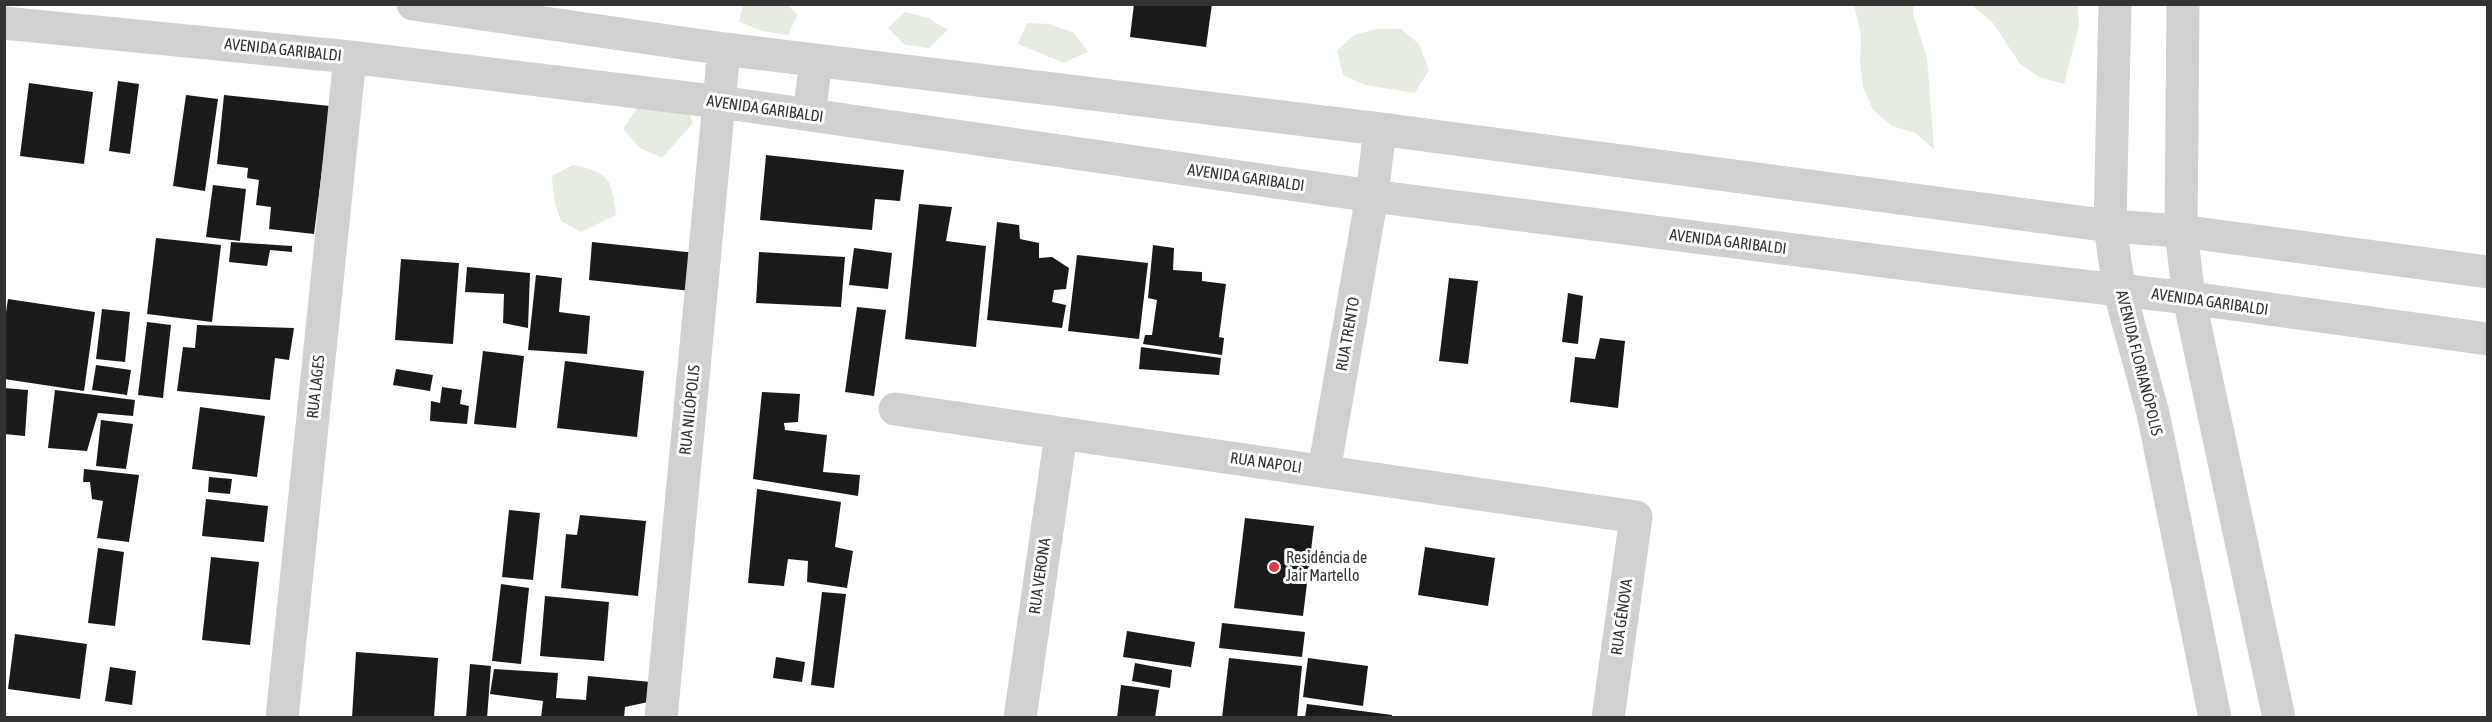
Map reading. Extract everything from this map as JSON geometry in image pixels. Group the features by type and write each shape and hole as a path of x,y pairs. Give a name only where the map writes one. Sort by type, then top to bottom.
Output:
{"street":[{"path":"413,4 724,49 1380,129 2110,226 2181,231 2487,272"},
{"name":"AVENIDA FLORIANÓPOLIS","path":"2115,4 2110,226 2119,289 2153,413 2215,717"},
{"path":"2183,4 2181,231 2189,298 2279,717"},
{"name":"AVENIDA GARIBALDI","path":"4,23 350,57 720,102 1372,196 2024,279 2119,289 2487,339"},
{"name":"RUA NILÓPOLIS","path":"661,717 724,49"},
{"name":"RUA LAGES","path":"282,717 350,57"},
{"path":"809,115 816,60"},
{"name":"RUA TRENTO","path":"1324,471 1372,196 1380,129"},
{"name":"RUA NAPOLI","path":"895,409 1636,517"},
{"name":"RUA VERONA","path":"1020,717 1061,434"},
{"name":"RUA GÊNOVA","path":"1608,717 1636,517"}],"shaded area":[{"path":"743,5 787,5 798,14 788,35 762,31 739,22"},
{"path":"1854,5 1913,5 1913,13 1927,58 1934,149 1915,133 1892,126 1873,110 1863,87 1860,60 1861,35"},
{"path":"1975,5 2078,5 2079,26 2064,84 2039,77 2020,64 1993,23 1975,8"},
{"path":"905,12 928,18 948,30 929,48 905,45 888,28"},
{"path":"1027,23 1050,24 1074,33 1088,52 1064,63 1018,44"},
{"path":"1377,29 1401,29 1419,44 1429,70 1415,93 1365,85 1343,75 1337,51 1354,35"},
{"path":"685,102 693,123 662,158 640,148 623,129 637,108"},
{"path":"573,165 594,171 606,179 613,193 616,215 581,232 561,221 554,200 552,176"}],"building":[{"path":"1134,4 1212,4 1206,47 1130,37"},
{"path":"118,81 139,84 130,154 109,151"},
{"path":"29,83 93,92 84,164 20,156"},
{"path":"186,95 218,99 205,191 173,186"},
{"path":"224,95 330,106 314,234 269,229 271,207 256,205 259,180 247,178 248,168 217,164"},
{"path":"766,155 904,170 900,201 875,199 872,230 760,220"},
{"path":"213,185 246,189 240,241 206,237"},
{"path":"919,204 952,207 946,241 986,246 976,347 905,339"},
{"path":"997,222 1019,225 1020,239 1039,243 1039,258 1052,257 1069,268 1066,289 1054,290 1052,302 1066,305 1062,328 987,320"},
{"path":"156,238 221,245 212,322 147,314"},
{"path":"231,242 292,246 292,252 270,250 267,266 229,262"},
{"path":"592,242 696,253 691,291 589,280"},
{"path":"1153,245 1174,248 1173,270 1202,272 1202,281 1226,284 1219,337 1224,338 1222,355 1143,344 1145,335 1152,335 1157,300 1148,298"},
{"path":"854,248 892,253 888,289 849,285"},
{"path":"759,252 845,257 841,307 756,303"},
{"path":"1077,255 1148,263 1139,339 1068,331"},
{"path":"401,259 459,263 453,344 395,340"},
{"path":"467,267 530,273 528,328 503,323 504,294 465,292"},
{"path":"536,275 562,278 559,312 590,316 587,354 528,350"},
{"path":"1449,278 1478,281 1468,364 1439,361"},
{"path":"1568,293 1583,296 1578,344 1562,342"},
{"path":"8,299 95,312 84,391 4,379 4,325"},
{"path":"857,307 886,310 874,396 845,392"},
{"path":"102,309 130,312 125,362 96,359"},
{"path":"147,322 171,325 163,398 138,395"},
{"path":"197,325 294,328 289,360 275,358 270,400 177,391 183,347 195,348"},
{"path":"1600,338 1625,341 1618,408 1570,402 1575,357 1595,359"},
{"path":"1141,347 1221,358 1219,375 1139,369"},
{"path":"483,351 524,356 516,428 474,424"},
{"path":"565,361 644,371 637,437 557,428"},
{"path":"96,365 131,370 127,395 92,390"},
{"path":"396,369 433,375 430,391 393,385"},
{"path":"442,387 462,390 460,404 469,406 467,424 430,421 431,401 440,403"},
{"path":"4,388 28,390 25,436 4,434"},
{"path":"55,390 135,400 133,416 98,413 87,451 48,448"},
{"path":"762,392 800,394 798,422 784,423 785,430 827,435 823,472 860,475 858,496 753,479"},
{"path":"200,407 265,416 257,477 192,469"},
{"path":"101,420 133,424 126,469 96,466"},
{"path":"84,469 139,475 129,542 97,538 103,501 92,499 90,482 83,482"},
{"path":"209,477 232,479 230,494 208,492"},
{"path":"757,489 841,502 835,547 853,551 847,588 807,582 808,561 788,559 784,586 748,583"},
{"path":"206,499 268,506 264,542 202,536"},
{"path":"509,510 540,513 533,580 502,577"},
{"path":"580,515 646,521 638,596 561,588 566,534 577,535"},
{"name":"Residência de Jair Martello","path":"1245,518 1314,526 1303,616 1234,608"},
{"path":"1425,547 1495,558 1488,606 1418,595"},
{"path":"98,548 124,552 115,626 88,623"},
{"path":"211,557 259,562 250,645 202,640"},
{"path":"501,584 529,588 521,664 492,661"},
{"path":"822,592 846,594 834,688 811,685"},
{"path":"545,596 609,602 604,661 540,656"},
{"path":"1222,623 1305,632 1302,657 1219,648"},
{"path":"1127,631 1195,642 1191,667 1123,657"},
{"path":"15,634 87,644 80,699 8,689"},
{"path":"356,652 438,658 434,718 352,718"},
{"path":"776,657 805,662 802,682 773,678"},
{"path":"1229,658 1302,666 1297,718 1222,718"},
{"path":"1308,658 1368,666 1363,706 1303,697"},
{"path":"1135,663 1172,670 1170,688 1132,681"},
{"path":"470,664 491,666 487,718 466,718"},
{"path":"110,667 136,671 132,705 105,701"},
{"path":"494,669 558,673 556,698 586,700 588,676 651,682 648,702 625,707 624,718 541,718 543,701 490,694"},
{"path":"1121,685 1159,690 1155,718 1117,718"},
{"path":"1307,704 1392,715 1392,718 1305,718"}],"place":[{"name":"Residência de Jair Martello","path":"1274,567"}]}
